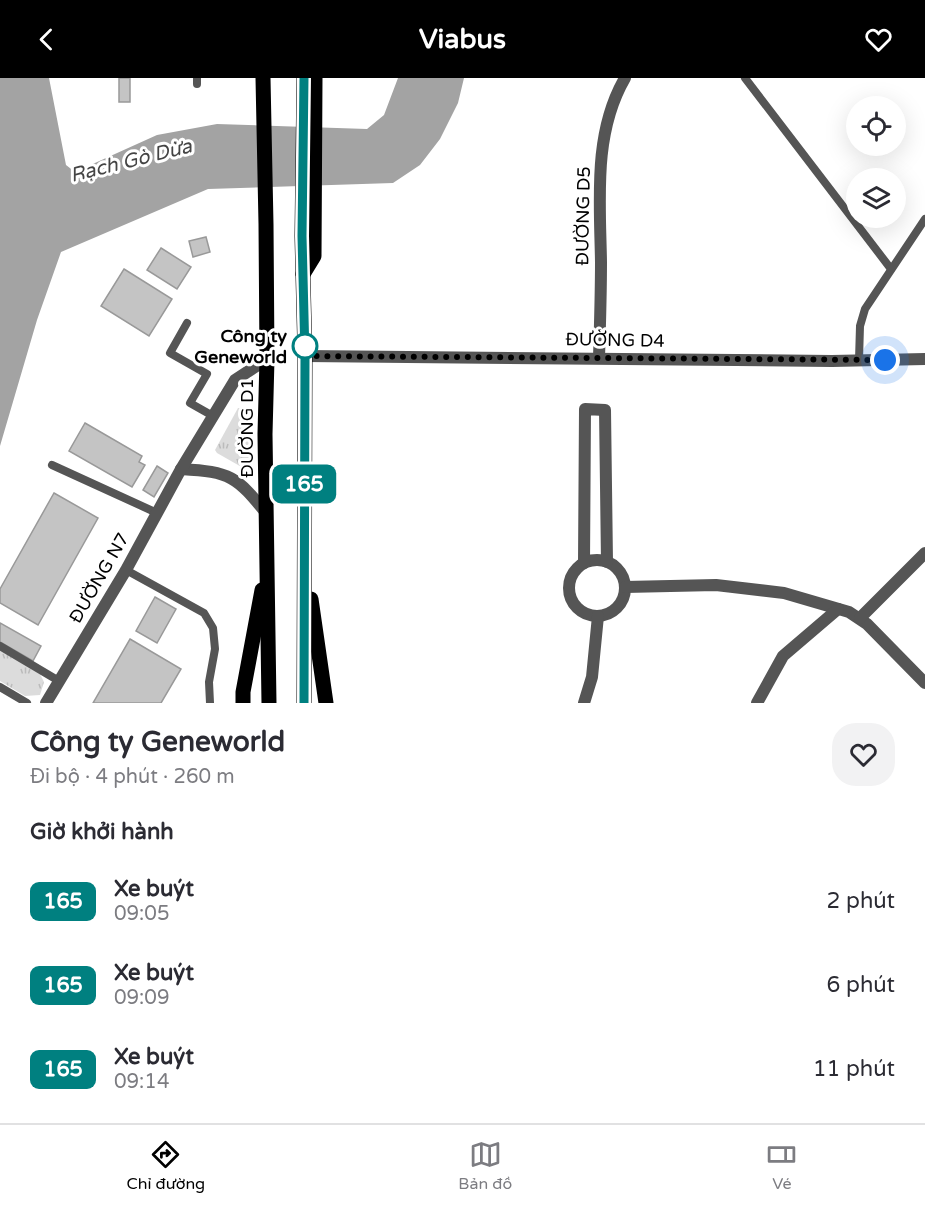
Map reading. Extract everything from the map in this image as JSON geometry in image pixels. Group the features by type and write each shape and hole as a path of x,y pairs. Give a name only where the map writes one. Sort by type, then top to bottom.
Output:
{"main road":[{"name":"ĐƯỜNG D1","path":"262,78 266,224 265,434 269,703"},
{"path":"304,78 308,236"},
{"path":"304,703 305,356 303,274 308,236 315,78"},
{"path":"304,558 327,694 326,703"},
{"path":"243,703 243,692 267,560"}],"street":[{"name":"ĐƯỜNG D5","path":"599,358 601,170 604,134 625,78"},
{"name":"ĐƯỜNG D4","path":"305,356 925,359"},
{"name":"ĐƯỜNG N7","path":"46,703 236,380 267,359"},
{"path":"584,563 585,409 606,410 608,562"},
{"path":"181,470 207,471 228,476 245,487 267,514"},
{"path":"860,618 923,559"},
{"path":"608,562 620,572 625,595 617,608 610,613 598,616 587,614 580,610 571,597 570,582 578,568 584,563 608,562"},
{"path":"625,587 716,585 784,593 838,609 860,618 925,683"},
{"path":"761,702 783,657 838,609"},
{"path":"584,703 592,677 598,616"}],"lane":[{"path":"745,78 891,269"},
{"path":"859,360 862,317 865,309 925,219"},
{"path":"187,323 170,353 207,374 190,403 213,416"},
{"path":"52,465 157,513"},
{"path":"126,570 204,613 213,628 215,650 209,682 210,703"},
{"path":"0,646 59,681"},
{"path":"0,687 27,703"}],"green space":[{"path":"238,408 244,408 250,415 252,466 248,470 215,450"},
{"path":"0,650 40,674 44,682 40,695 25,696 0,681"}],"water":[{"name":"Rạch Gò Dừa","path":"0,78 49,78 66,165 75,172 157,135 217,124 367,129 384,115 398,78 464,78 458,103 440,139 420,165 393,183 208,189 61,252 37,320 0,446"}],"building":[{"path":"119,78 130,78 130,102 119,102"},
{"path":"206,237 210,252 193,257 189,241"},
{"path":"161,248 191,267 177,289 147,270"},
{"path":"124,269 172,299 149,336 101,306"},
{"path":"85,423 142,456 139,462 145,465 132,487 69,451"},
{"path":"157,466 168,473 154,497 143,490"},
{"path":"54,493 98,518 38,625 0,603 0,589"},
{"path":"155,597 176,609 157,643 136,631"},
{"path":"0,623 41,646 33,661 0,642"},
{"path":"130,639 181,669 161,703 93,703"}],"bus line":[{"name":"165","path":"304,78 302,236 305,356 304,703"}],"place":[{"name":"Công ty Geneworld","path":"305,346"}],"route":[{"path":"305,346 305,356 885,360"}]}
